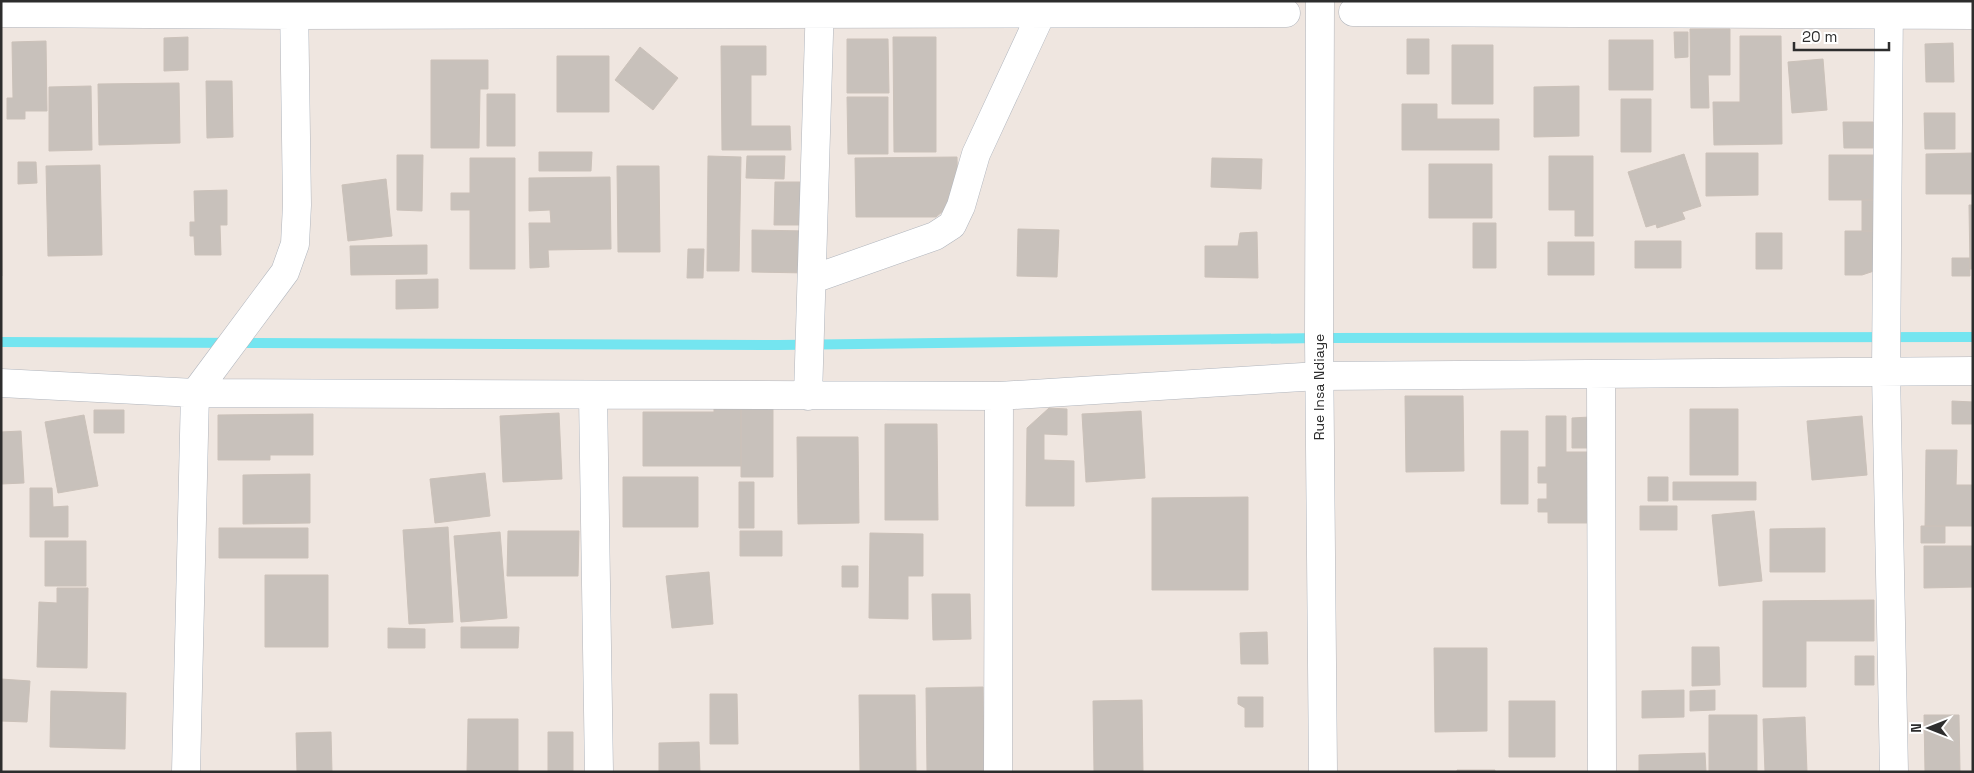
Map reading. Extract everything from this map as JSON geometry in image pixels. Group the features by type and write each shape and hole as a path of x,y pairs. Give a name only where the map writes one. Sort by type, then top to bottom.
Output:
{"street":[{"name":"Rue Insa Ndiaye","path":"1320,1 1322,772"},
{"path":"808,396 820,7"},
{"path":"813,279 935,236 952,225 961,206 976,154 1042,7"},
{"path":"16,9 1042,7 1286,12"},
{"path":"1353,12 1598,7 1889,8 1973,15"},
{"path":"186,772 195,393 285,272 295,244 297,205 293,8"},
{"path":"1889,8 1886,372 1894,772"},
{"path":"1,383 195,393 1000,396 1320,376 1973,371"},
{"path":"1601,375 1602,772"},
{"path":"593,395 598,772"},
{"path":"998,772 1000,396"}],"building":[{"path":"1690,29 1730,29 1730,75 1708,75 1709,108 1691,108"},
{"path":"1674,32 1688,32 1688,57 1675,58"},
{"path":"1740,36 1781,36 1782,144 1714,145 1713,102 1740,102"},
{"path":"188,37 188,70 164,71 164,38"},
{"path":"893,37 936,37 936,152 894,152"},
{"path":"847,39 888,39 889,93 847,93"},
{"path":"1407,39 1429,39 1429,74 1407,74"},
{"path":"1609,40 1653,40 1653,90 1609,90"},
{"path":"46,41 47,111 25,111 25,119 7,119 7,98 13,98 12,42"},
{"path":"1953,43 1954,82 1926,82 1925,44"},
{"path":"1452,45 1493,45 1493,104 1452,104"},
{"path":"721,46 766,46 766,75 751,75 751,126 790,126 791,150 722,150"},
{"path":"640,47 678,78 653,110 615,80"},
{"path":"557,56 609,56 609,112 557,112"},
{"path":"1823,59 1827,110 1792,113 1788,62"},
{"path":"431,60 488,60 488,89 480,89 479,148 431,148"},
{"path":"206,81 232,81 233,137 207,138"},
{"path":"179,83 180,143 99,145 98,84"},
{"path":"91,86 92,150 49,151 49,87"},
{"path":"1579,86 1579,136 1534,137 1534,87"},
{"path":"487,94 515,94 515,146 487,146"},
{"path":"847,97 888,97 888,154 848,154"},
{"path":"1621,99 1651,99 1651,152 1621,152"},
{"path":"1402,104 1437,104 1437,119 1499,119 1499,150 1402,150"},
{"path":"1924,113 1955,113 1955,149 1925,149"},
{"path":"1843,122 1873,122 1873,148 1844,148"},
{"path":"1,149 2,276 1,276"},
{"path":"539,152 592,152 591,171 539,171"},
{"path":"1706,153 1758,153 1758,195 1706,196"},
{"path":"1973,153 1973,194 1926,194 1926,154"},
{"path":"1684,154 1701,206 1682,212 1685,219 1657,228 1656,224 1646,227 1628,172"},
{"path":"397,155 423,155 422,211 397,210"},
{"path":"1829,155 1880,155 1880,200 1829,200"},
{"path":"708,156 741,157 739,271 707,271"},
{"path":"747,156 785,156 784,179 746,178"},
{"path":"1549,156 1593,156 1593,236 1575,236 1575,210 1549,210"},
{"path":"957,157 958,198 936,217 856,217 855,158"},
{"path":"470,158 515,158 515,269 470,269 470,210 451,210 451,193 470,193"},
{"path":"1212,158 1262,159 1261,189 1211,187"},
{"path":"18,162 36,162 37,183 18,184"},
{"path":"1429,164 1492,164 1492,218 1429,218"},
{"path":"100,165 102,255 48,256 46,166"},
{"path":"617,166 659,166 660,252 618,252"},
{"path":"610,177 611,249 548,250 549,267 530,268 529,223 551,223 550,210 529,211 529,178"},
{"path":"386,179 392,236 348,241 342,185"},
{"path":"775,182 803,182 803,225 774,225"},
{"path":"227,190 227,225 220,225 221,255 195,255 194,236 190,236 190,222 195,222 194,191"},
{"path":"1862,200 1880,200 1880,231 1862,231"},
{"path":"1969,205 1973,205 1973,269 1970,269"},
{"path":"1473,223 1496,223 1496,268 1473,268"},
{"path":"1018,229 1059,230 1057,277 1017,276"},
{"path":"752,230 807,231 807,273 752,272"},
{"path":"1845,231 1880,231 1880,269 1862,275 1845,275"},
{"path":"1257,232 1258,278 1205,277 1205,246 1238,246 1240,233"},
{"path":"1756,233 1782,233 1782,269 1756,269"},
{"path":"1635,241 1681,241 1681,268 1635,268"},
{"path":"1548,242 1594,242 1594,275 1548,275"},
{"path":"427,245 427,274 351,275 350,246"},
{"path":"688,249 704,249 703,278 687,278"},
{"path":"1952,258 1970,258 1970,276 1952,276"},
{"path":"438,279 438,308 396,309 396,280"},
{"path":"1405,396 1463,396 1464,471 1406,472"},
{"path":"1952,401 1973,402 1973,424 1952,424"},
{"path":"714,405 741,405 741,466 643,466 643,412 714,412"},
{"path":"741,405 773,405 773,477 741,477"},
{"path":"1049,408 1067,409 1067,435 1044,434 1044,460 1074,461 1074,506 1026,506 1027,428"},
{"path":"1690,409 1738,409 1738,475 1690,475"},
{"path":"94,410 124,410 124,433 94,433"},
{"path":"1141,411 1145,478 1086,482 1082,414"},
{"path":"559,413 562,479 503,482 500,416"},
{"path":"313,414 313,455 270,455 270,460 218,460 218,415"},
{"path":"84,415 98,486 58,493 45,422"},
{"path":"1546,416 1566,416 1566,452 1595,452 1596,523 1548,523 1548,512 1538,512 1538,499 1547,499 1547,483 1538,483 1538,467 1546,467"},
{"path":"1862,416 1867,475 1812,480 1807,421"},
{"path":"1590,417 1590,448 1572,448 1572,418"},
{"path":"885,424 937,424 938,520 885,520"},
{"path":"21,431 24,483 1,484 1,432"},
{"path":"1501,431 1528,431 1528,504 1501,504"},
{"path":"797,437 858,437 859,523 798,524"},
{"path":"1926,450 1957,450 1956,485 1973,485 1973,526 1925,526"},
{"path":"485,473 490,516 435,523 430,479"},
{"path":"310,474 310,523 243,524 243,475"},
{"path":"623,477 698,477 698,527 623,527"},
{"path":"1648,477 1668,477 1668,501 1648,501"},
{"path":"739,482 754,482 754,528 739,528"},
{"path":"1673,482 1756,482 1756,500 1673,500"},
{"path":"30,488 52,488 53,507 68,506 68,537 30,537"},
{"path":"1248,497 1248,590 1152,590 1152,498"},
{"path":"1640,506 1677,506 1677,530 1640,530"},
{"path":"1754,511 1762,581 1719,586 1712,515"},
{"path":"1921,526 1945,526 1945,543 1921,543"},
{"path":"448,527 453,622 409,624 403,530"},
{"path":"219,528 308,528 308,558 219,558"},
{"path":"1825,528 1825,572 1770,572 1770,529"},
{"path":"508,531 579,531 578,576 507,576"},
{"path":"740,531 782,531 782,556 740,556"},
{"path":"500,532 507,618 461,622 454,536"},
{"path":"870,533 923,534 923,576 908,576 908,619 869,618"},
{"path":"45,541 86,541 86,586 45,586"},
{"path":"1924,546 1973,546 1973,587 1924,588"},
{"path":"842,566 858,566 858,587 842,587"},
{"path":"709,572 713,624 672,628 666,576"},
{"path":"265,575 328,575 328,647 265,647"},
{"path":"57,588 88,588 87,668 37,667 39,602 57,603"},
{"path":"932,594 970,594 971,639 933,640"},
{"path":"1874,600 1874,641 1806,641 1806,687 1763,687 1763,601"},
{"path":"461,627 519,627 518,648 461,648"},
{"path":"388,628 425,629 425,648 388,648"},
{"path":"1267,632 1268,664 1241,664 1240,633"},
{"path":"1692,647 1719,647 1720,685 1692,686"},
{"path":"1434,648 1487,648 1487,731 1435,732"},
{"path":"1855,656 1874,656 1874,685 1855,685"},
{"path":"1,679 30,681 27,722 1,721"},
{"path":"983,687 984,772 927,772 926,688"},
{"path":"1684,690 1684,717 1642,718 1642,691"},
{"path":"1715,690 1715,710 1690,711 1690,691"},
{"path":"51,691 126,693 125,749 50,747"},
{"path":"710,694 737,694 738,744 710,744"},
{"path":"859,695 915,695 916,772 860,772"},
{"path":"1238,697 1263,697 1263,727 1245,727 1245,708 1238,704"},
{"path":"1142,700 1143,772 1094,772 1093,701"},
{"path":"1509,701 1555,701 1555,757 1509,757"},
{"path":"1709,715 1757,715 1757,772 1709,772"},
{"path":"1924,715 1959,715 1960,772 1925,772"},
{"path":"1805,717 1807,772 1765,772 1763,719"},
{"path":"468,719 518,719 518,772 467,772"},
{"path":"331,732 332,772 297,772 296,733"},
{"path":"548,732 573,732 573,772 548,772"},
{"path":"699,742 700,772 659,772 659,743"},
{"path":"1705,753 1706,772 1639,772 1639,755"},
{"path":"1457,770 1495,770 1495,772 1457,772"}],"waterway":[{"path":"1,342 779,345 1319,338 1973,337"}]}
